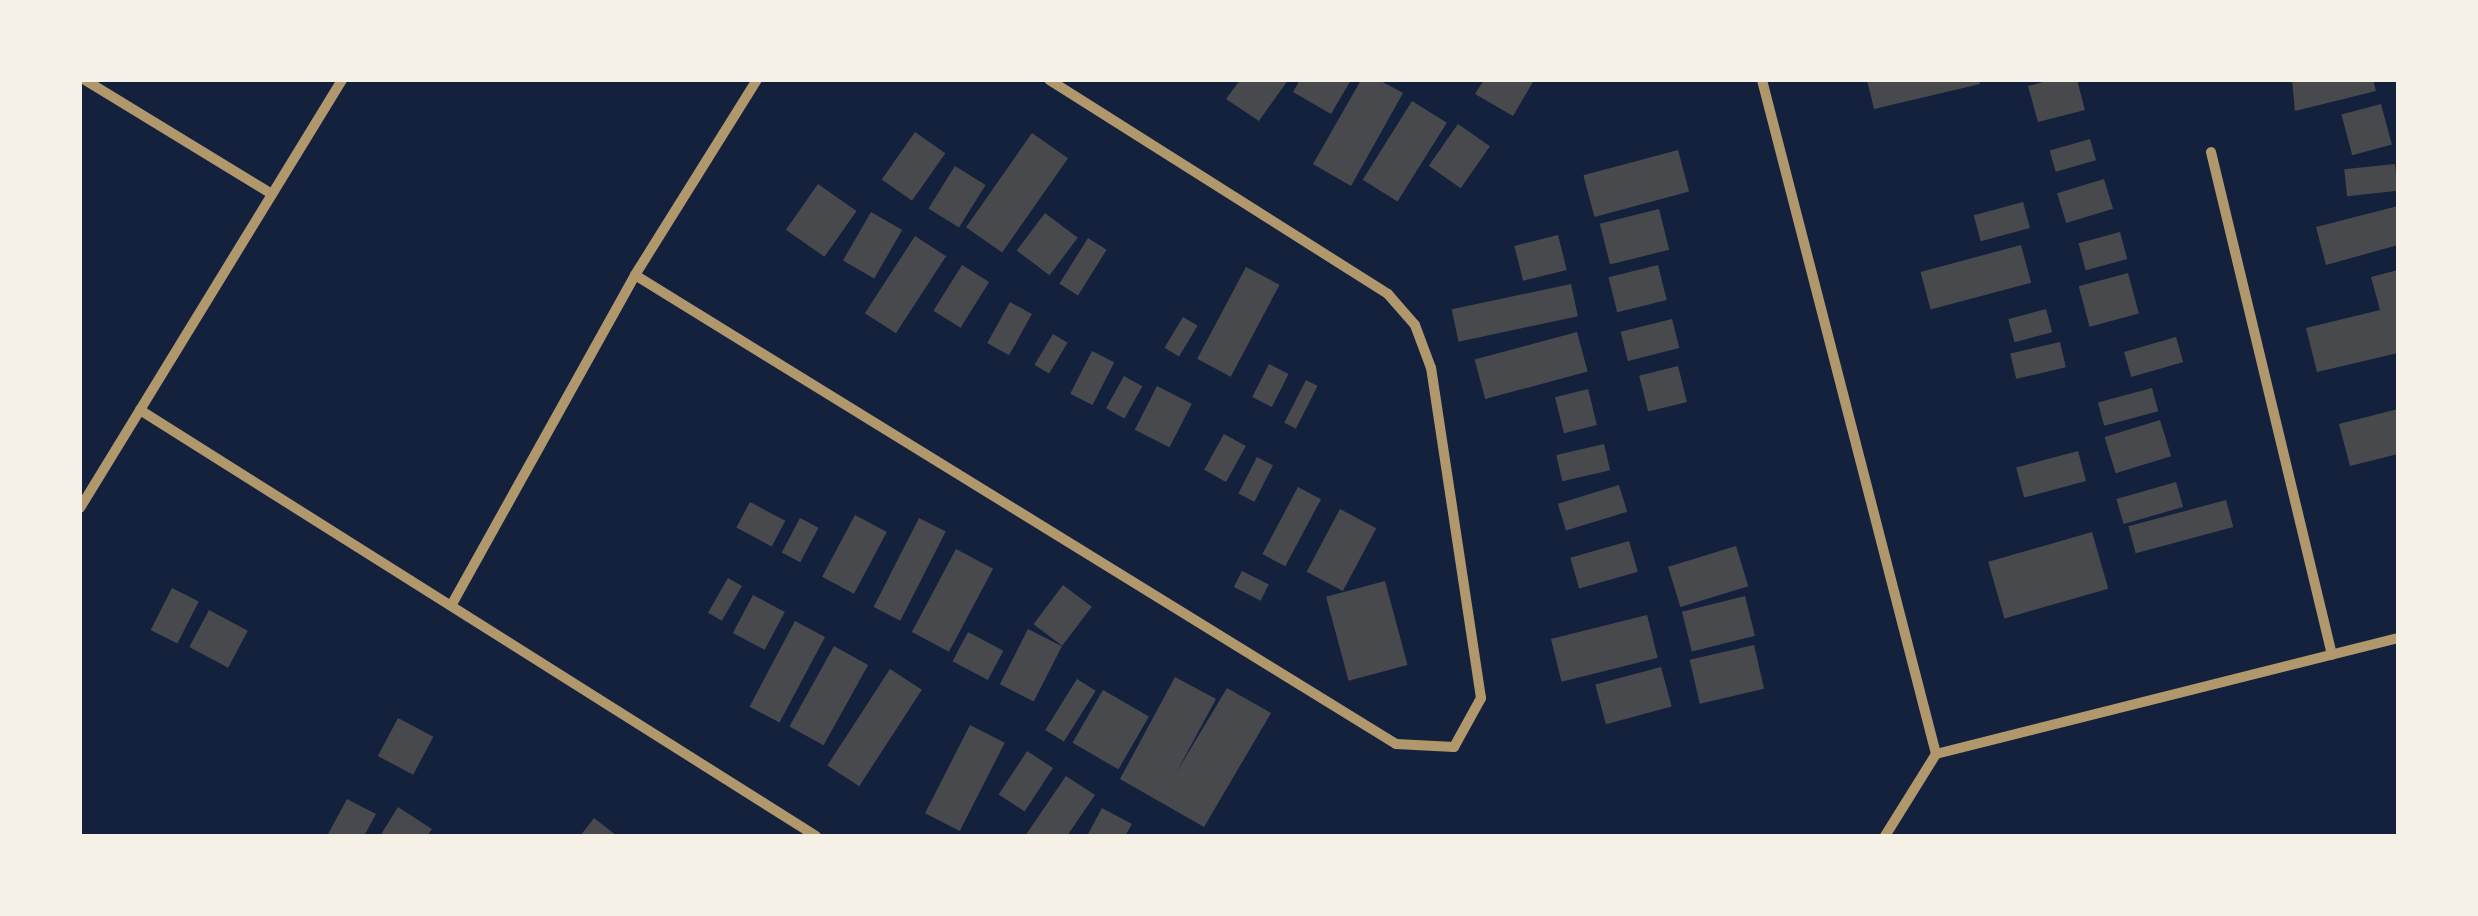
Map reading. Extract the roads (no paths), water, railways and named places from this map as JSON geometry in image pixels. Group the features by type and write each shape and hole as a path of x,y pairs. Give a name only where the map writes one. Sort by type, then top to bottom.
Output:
{"street":[{"path":"85,80 272,194"},
{"path":"80,508 342,80"},
{"path":"452,604 635,275 757,80"},
{"path":"635,275 1396,744 1454,747 1481,698 1430,368 1415,325 1388,294 1049,80"},
{"path":"1762,80 1936,754"},
{"path":"2211,152 2332,655"},
{"path":"140,410 816,836"},
{"path":"1885,836 1936,754 2398,638"}]}
